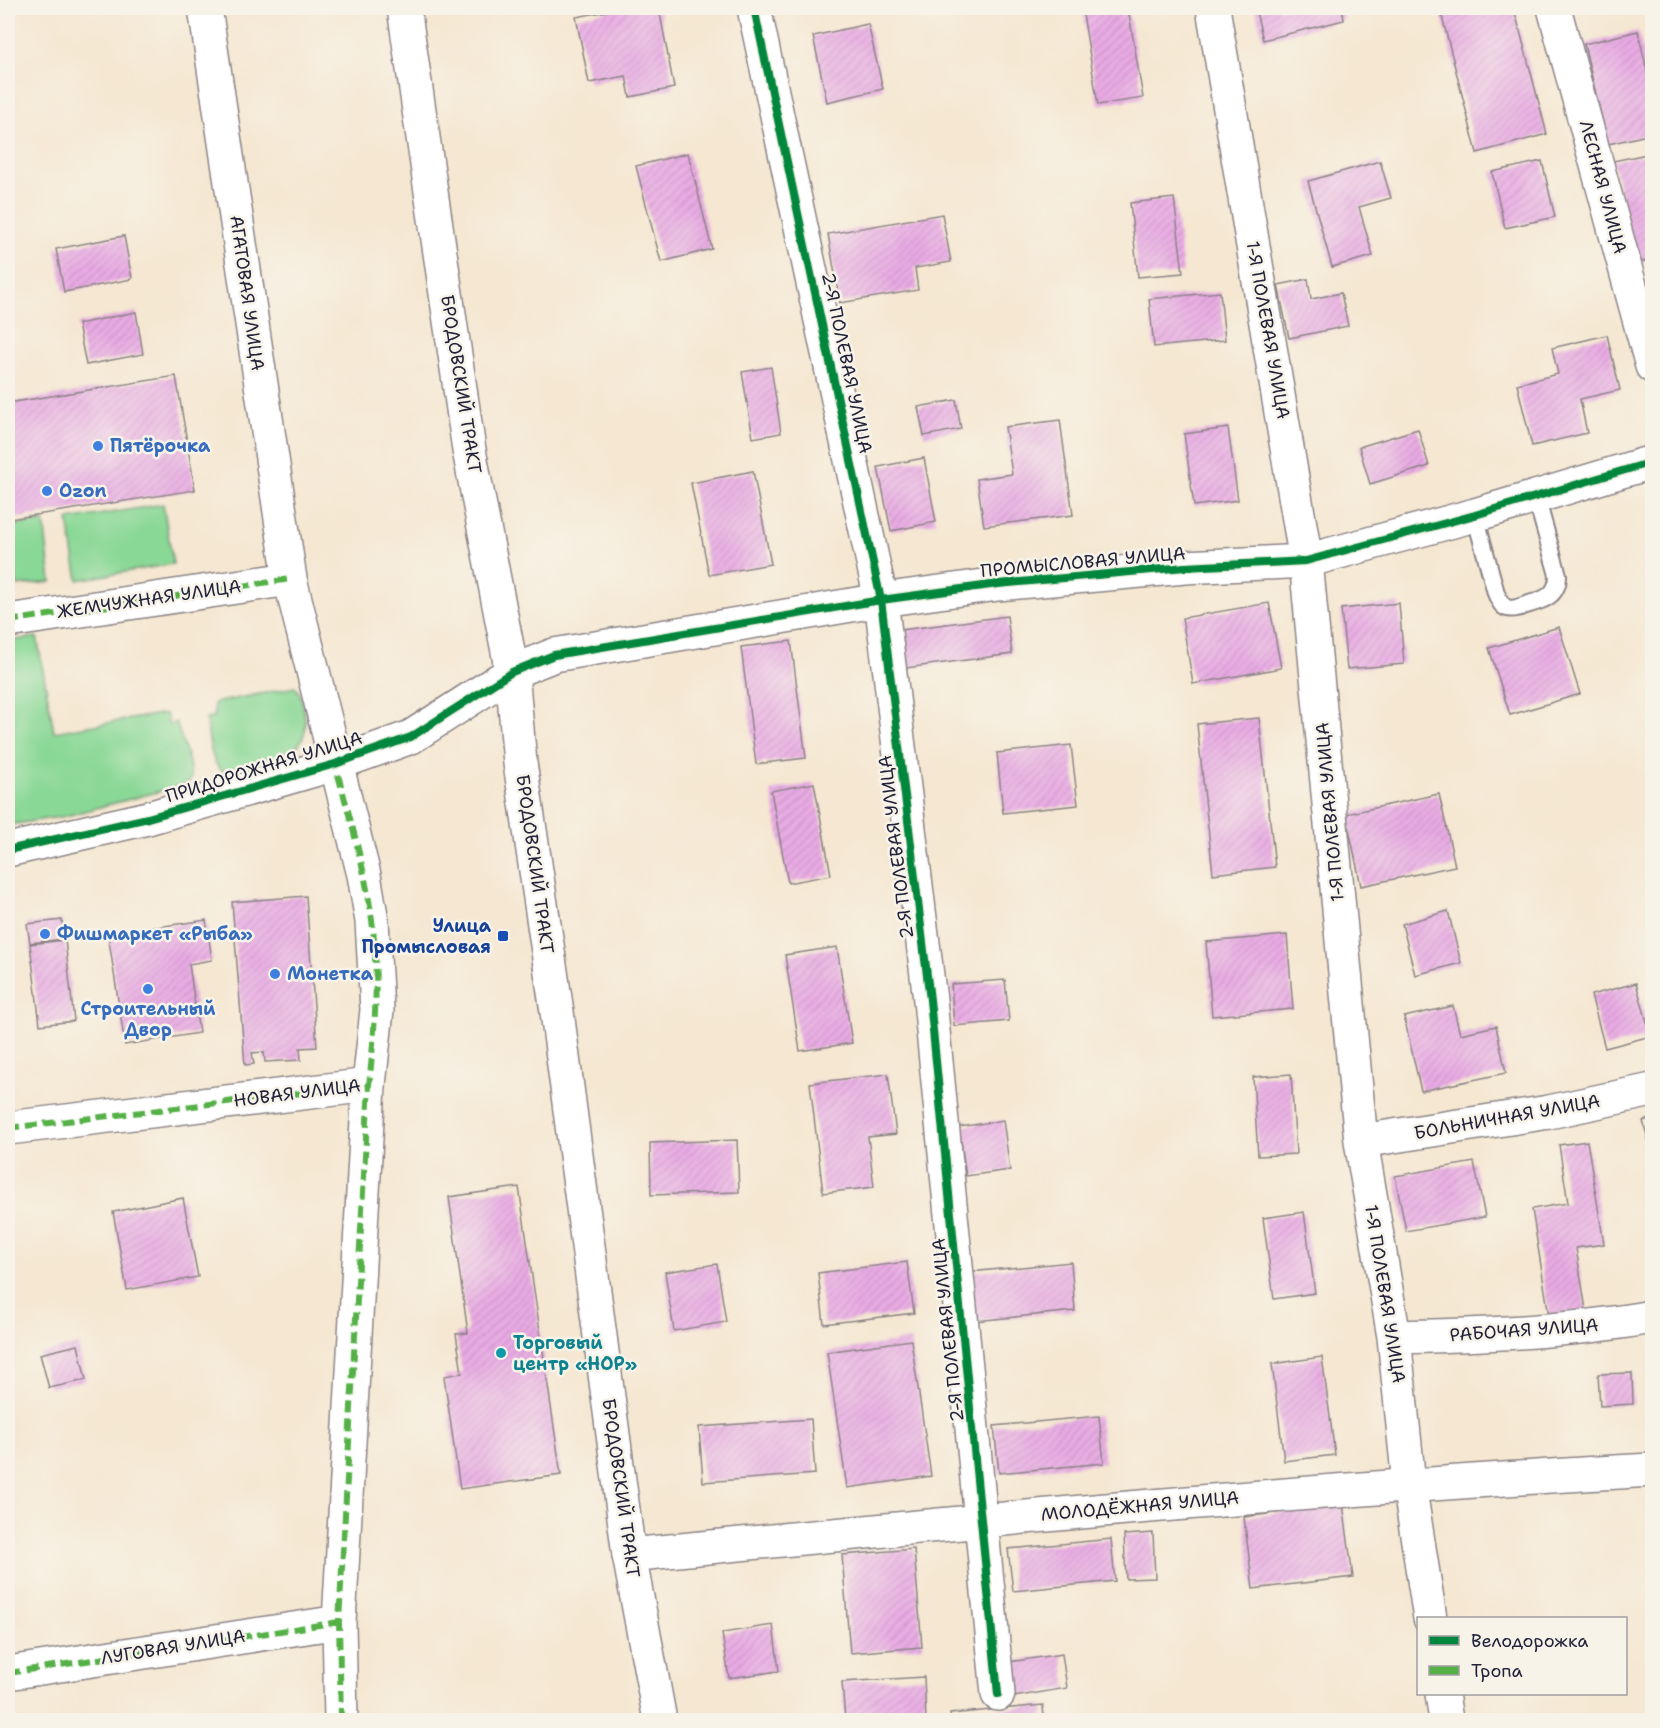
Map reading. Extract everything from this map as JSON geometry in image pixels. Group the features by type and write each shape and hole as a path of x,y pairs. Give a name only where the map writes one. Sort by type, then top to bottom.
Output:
{"street":[{"name":"АГАТОВАЯ УЛИЦА","path":"205,8 290,579 334,764"},
{"name":"БРОДОВСКИЙ ТРАКТ","path":"405,8 469,450 512,672 520,762 557,1012 629,1555 660,1720"},
{"name":"2-Я ПОЛЕВАЯ УЛИЦА","path":"754,8 881,600 930,999 998,1694"},
{"name":"1-Я ПОЛЕВАЯ УЛИЦА","path":"1213,8 1306,561 1361,1141 1394,1337 1409,1484 1430,1617"},
{"name":"ЛЕСНАЯ УЛИЦА","path":"1554,8 1653,366"},
{"name":"ПРОМЫСЛОВАЯ УЛИЦА","path":"512,672 554,654 881,600 998,584 1185,567 1306,561 1475,515 1653,462"},
{"name":"ЖЕМЧУЖНАЯ УЛИЦА","path":"8,621 290,579"},
{"name":"ПРИДОРОЖНАЯ УЛИЦА","path":"8,850 148,818 334,764 411,736 512,672"},
{"name":"НОВАЯ УЛИЦА","path":"8,1128 369,1084 377,1010 372,921 364,875 334,764"},
{"path":"341,1720 339,1622 369,1084"},
{"name":"БОЛЬНИЧНАЯ УЛИЦА","path":"1361,1141 1549,1112 1653,1090"},
{"name":"РАБОЧАЯ УЛИЦА","path":"1394,1337 1489,1335 1578,1329 1653,1317"},
{"name":"МОЛОДЁЖНАЯ УЛИЦА","path":"629,1555 981,1520 1409,1484 1653,1470"},
{"name":"ЛУГОВАЯ УЛИЦА","path":"8,1672 339,1622"},
{"path":"1442,1695 1446,1720"}],"lane":[{"path":"1475,515 1496,593 1501,603 1508,608 1516,608 1542,601 1552,595 1558,586 1558,576 1536,497"}],"green space":[{"path":"163,504 173,564 78,580 68,520"},
{"path":"44,521 51,582 17,586 9,526"},
{"path":"37,637 54,732 166,713 169,725 176,722 189,762 191,778 187,784 66,816 8,825 8,641"},
{"path":"295,687 300,695 304,713 305,729 301,742 292,751 280,757 223,772 212,755 206,719 214,717 214,703"}],"building":[{"path":"623,8 659,8 674,88 630,97 626,76 589,83 576,17"},
{"path":"1082,8 1128,8 1143,98 1098,105"},
{"path":"1255,8 1342,8 1344,20 1263,40"},
{"path":"1462,8 1514,8 1547,134 1477,153 1441,13"},
{"path":"868,24 883,89 827,102 813,36"},
{"path":"1638,31 1652,93 1652,134 1608,144 1584,44"},
{"path":"688,153 712,249 661,262 636,166"},
{"path":"1652,153 1652,260 1636,263 1613,161"},
{"path":"1380,161 1391,198 1359,207 1373,256 1332,267 1308,181"},
{"path":"1542,161 1555,217 1505,228 1492,172"},
{"path":"1174,198 1183,273 1138,277 1130,203"},
{"path":"942,214 951,262 915,268 918,290 840,303 828,234"},
{"path":"124,236 132,279 64,292 56,249"},
{"path":"1308,279 1311,299 1341,293 1348,326 1289,338 1278,285"},
{"path":"1220,292 1225,340 1154,347 1149,299"},
{"path":"136,312 143,354 86,365 78,324"},
{"path":"1607,335 1620,390 1580,399 1587,433 1532,446 1517,384 1558,374 1552,348"},
{"path":"771,367 781,433 753,438 742,372"},
{"name":"Пятёрочка","path":"176,376 195,490 11,519 8,498 8,403"},
{"path":"956,400 961,429 924,436 918,407"},
{"path":"1060,420 1073,515 984,526 977,479 1012,474 1005,427"},
{"path":"1228,428 1238,500 1194,506 1184,434"},
{"path":"1418,429 1429,466 1370,484 1359,447"},
{"path":"924,458 936,522 891,531 878,467"},
{"path":"753,471 771,564 709,575 691,483"},
{"path":"1269,603 1281,668 1193,684 1182,618"},
{"path":"1399,603 1404,664 1347,669 1341,609"},
{"path":"1007,616 1012,654 906,668 901,630"},
{"path":"1559,627 1580,694 1510,715 1489,648"},
{"path":"791,641 806,758 756,764 741,647"},
{"path":"1259,718 1275,867 1213,874 1197,724"},
{"path":"1071,745 1078,805 1003,813 997,753"},
{"path":"814,783 831,875 788,883 771,791"},
{"path":"1439,794 1455,866 1361,886 1346,814"},
{"name":"Монетка","path":"306,896 317,1047 300,1048 301,1060 265,1062 264,1052 252,1053 254,1064 245,1065 232,902"},
{"path":"1448,911 1461,963 1415,975 1402,924"},
{"path":"62,920 64,939 30,943 27,924"},
{"path":"206,920 212,960 189,964 199,1033 125,1045 108,934"},
{"path":"1287,935 1293,1009 1212,1016 1206,942"},
{"path":"65,940 74,1021 40,1025 30,944"},
{"path":"837,947 852,1043 800,1051 785,955"},
{"path":"1005,980 1009,1021 954,1026 951,984"},
{"path":"1636,983 1651,1036 1605,1048 1591,995"},
{"path":"1453,1006 1460,1034 1496,1026 1506,1073 1421,1091 1404,1017"},
{"path":"888,1074 896,1134 868,1137 874,1187 823,1193 810,1083"},
{"path":"1291,1074 1296,1154 1258,1156 1253,1077"},
{"path":"1652,1118 1652,1154 1643,1121"},
{"path":"1003,1120 1010,1170 966,1176 959,1127"},
{"path":"737,1140 739,1192 651,1195 650,1143"},
{"path":"1587,1141 1604,1244 1576,1248 1586,1310 1549,1316 1532,1209 1568,1203 1559,1145"},
{"path":"1474,1162 1485,1217 1406,1231 1395,1176"},
{"name":"Торговый центр «НОР»","path":"519,1187 561,1475 460,1489 444,1376 462,1373 456,1334 468,1333 449,1197"},
{"path":"183,1198 198,1277 127,1290 113,1212"},
{"path":"1304,1212 1315,1293 1274,1299 1263,1218"},
{"path":"907,1262 914,1313 824,1324 818,1273"},
{"path":"1071,1262 1075,1311 975,1321 970,1272"},
{"path":"717,1264 726,1322 674,1331 665,1272"},
{"path":"911,1340 931,1476 847,1488 827,1352"},
{"path":"78,1345 86,1380 49,1388 40,1354"},
{"path":"1322,1357 1335,1455 1284,1461 1272,1364"},
{"path":"1632,1373 1633,1404 1600,1406 1598,1374"},
{"path":"1099,1416 1104,1463 999,1473 994,1426"},
{"path":"811,1419 815,1474 703,1482 699,1427"},
{"path":"1343,1504 1353,1577 1253,1589 1244,1517"},
{"path":"1153,1533 1155,1578 1126,1579 1124,1535"},
{"path":"1111,1539 1115,1581 1013,1591 1008,1549"},
{"path":"914,1549 922,1647 850,1653 842,1555"},
{"path":"773,1625 779,1671 729,1678 722,1633"},
{"path":"1062,1654 1067,1688 1014,1697 1009,1662"},
{"path":"924,1677 926,1720 845,1720 842,1682"},
{"path":"1043,1705 1044,1720 951,1720 950,1714"}],"marked path":[{"path":"8,621 290,579"},
{"path":"8,1128 369,1085 375,1002 372,920 361,861 335,764"},
{"path":"341,1720 339,1622 369,1085"},
{"path":"8,1673 339,1622"}],"cycle path":[{"path":"754,8 881,600 930,1000 998,1694"},
{"path":"8,850 148,818 335,764 411,737 512,672 554,655 881,600 998,584 1185,567 1306,561 1475,515 1652,462"}],"place":[{"name":"Пятёрочка","path":"98,446"},
{"name":"Ozon","path":"47,491"},
{"name":"Фишмаркет «Рыба»","path":"45,934"},
{"name":"Улица Промысловая","path":"503,936"},
{"name":"Монетка","path":"275,974"},
{"name":"Строительный Двор","path":"148,989"},
{"name":"Торговый центр «НОР»","path":"501,1353"}]}
